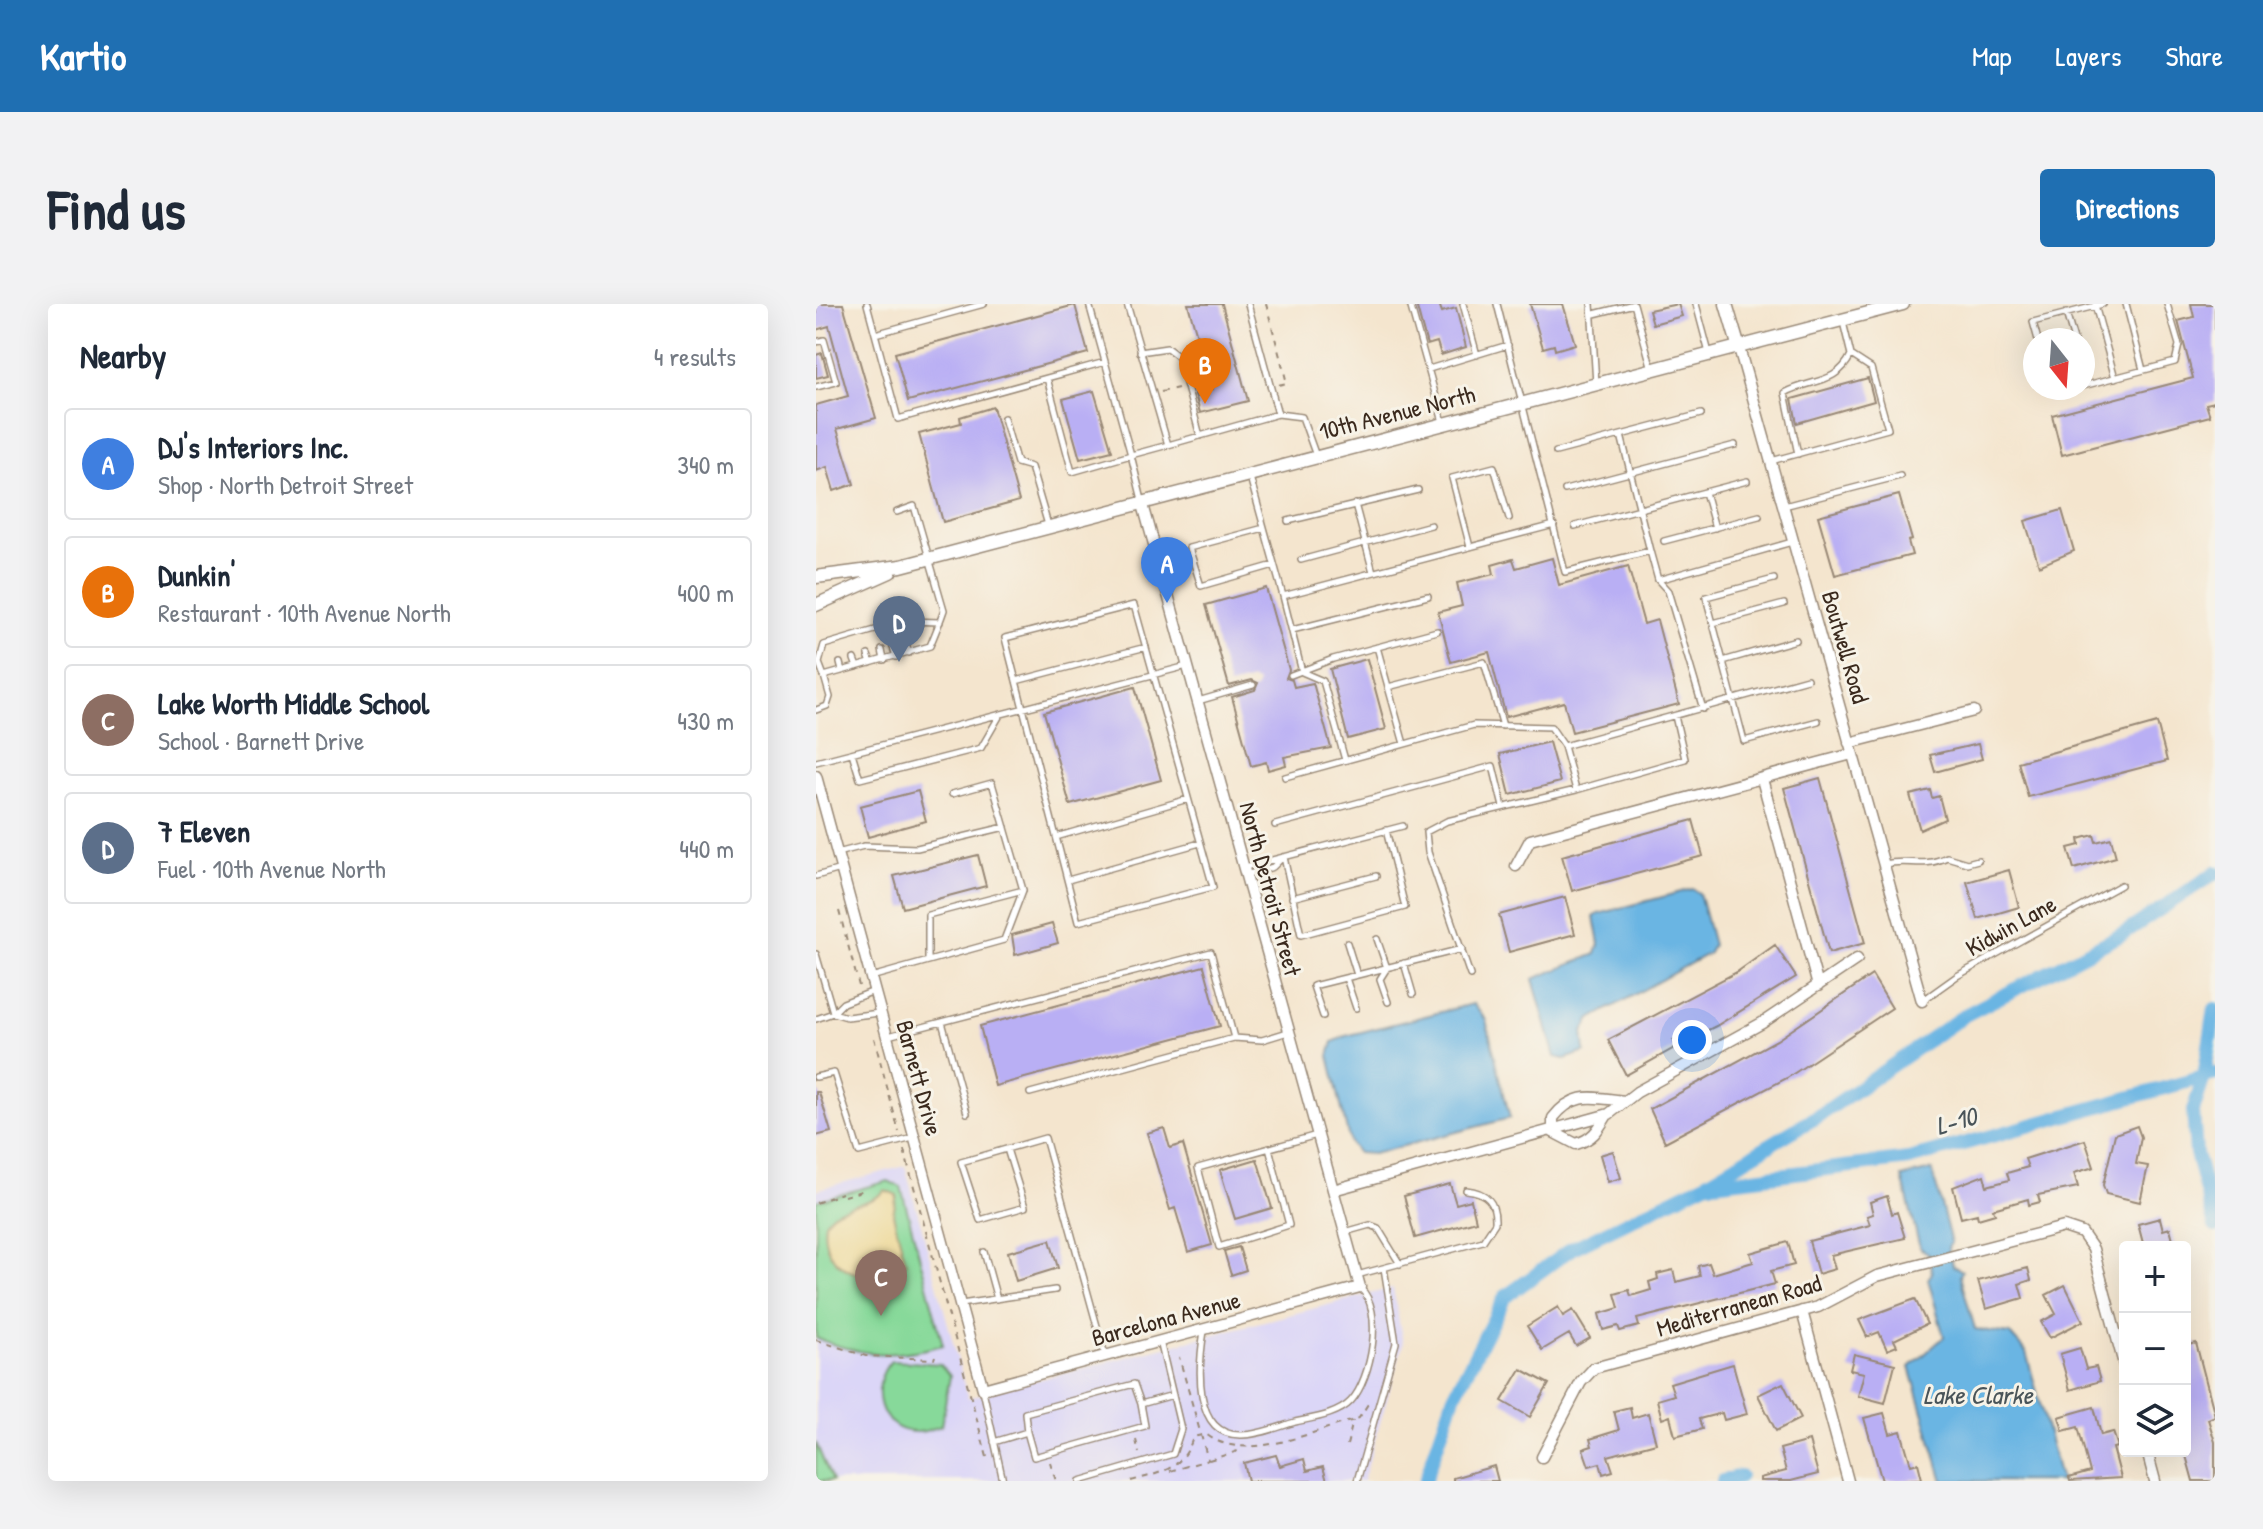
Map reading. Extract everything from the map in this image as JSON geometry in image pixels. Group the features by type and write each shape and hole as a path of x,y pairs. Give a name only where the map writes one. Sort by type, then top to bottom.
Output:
{"street":[{"name":"Boutwell Road","path":"1726,304 1922,1001"},
{"name":"10th Avenue North","path":"816,577 901,566 1903,304"},
{"name":"North Detroit Street","path":"1142,501 1360,1287"},
{"name":"10th Avenue North","path":"816,605 901,566"},
{"path":"1516,866 1530,840 1762,779 1850,748 1974,711"},
{"name":"Barnett Drive","path":"816,776 983,1389"},
{"path":"1762,779 1818,986"},
{"path":"1333,1190 1607,1115 1762,1023 1857,959"},
{"path":"1553,1132 1553,1118 1565,1103 1589,1097 1626,1101"},
{"path":"1589,1097 1592,1120"},
{"path":"1553,1132 1576,1144 1595,1136 1607,1115"},
{"name":"Mediterranean Road","path":"1542,1457 1581,1382 1594,1368 1836,1300 1868,1279 2064,1227 2082,1233 2093,1249 2119,1346"},
{"name":"Barcelona Avenue","path":"983,1389 1360,1287"},
{"path":"1802,1311 1848,1481"},
{"path":"2149,1457 2155,1481"}],"lane":[{"path":"867,304 898,419 1105,362"},
{"path":"875,334 984,304"},
{"path":"1089,304 1142,501"},
{"path":"1127,304 1168,445"},
{"path":"1248,304 1278,414"},
{"path":"1410,304 1444,424"},
{"path":"1463,304 1477,355"},
{"path":"1497,304 1565,572 1650,551"},
{"path":"1591,304 1596,385"},
{"path":"1594,314 1634,304 1652,370"},
{"path":"1696,304 1710,356"},
{"path":"2035,328 2033,322 2103,304"},
{"path":"2126,304 2143,370"},
{"path":"2095,383 2175,362 2179,345 2167,304"},
{"path":"2094,305 2115,378"},
{"path":"2066,313 2070,328"},
{"path":"1798,454 1785,393 1834,377 1844,370 1851,355 1843,320"},
{"path":"816,342 824,340 836,382 816,387"},
{"path":"1429,369 1508,345"},
{"path":"1140,352 1158,348 1175,351 1200,436"},
{"path":"1770,462 1888,429 1871,368 1851,355"},
{"path":"1047,378 1072,472 1278,414 1302,417 1316,457"},
{"path":"1556,452 1701,414"},
{"path":"1004,418 1017,463 1031,467 1049,526"},
{"path":"1621,435 1658,580 1668,591 1703,709"},
{"path":"1565,490 1735,445"},
{"path":"1470,547 1452,478 1494,467 1509,518"},
{"path":"1249,474 1302,672"},
{"path":"1783,506 1900,476"},
{"path":"1575,526 1747,481"},
{"path":"1288,521 1418,490"},
{"path":"1705,492 1715,528"},
{"path":"1355,504 1373,572"},
{"path":"824,676 930,646 944,610 914,506 897,512"},
{"path":"1664,541 1759,516"},
{"path":"1301,560 1431,525"},
{"path":"1283,596 1554,525"},
{"path":"1264,528 1189,548 1201,586 1274,565"},
{"path":"1658,580 1793,542"},
{"path":"1774,579 1706,597 1744,741 1818,721"},
{"path":"1292,630 1428,596"},
{"path":"1713,623 1784,604"},
{"path":"1134,605 1146,647 1213,887 1078,922 1005,638 1134,605"},
{"path":"816,710 827,706 830,697 819,663 824,645 900,622 940,622"},
{"path":"900,622 902,631"},
{"path":"887,626 890,637"},
{"path":"876,629 879,640"},
{"path":"1291,675 1333,659 1437,631"},
{"path":"862,634 865,643"},
{"path":"847,638 850,647"},
{"path":"1723,661 1796,640"},
{"path":"833,642 835,650"},
{"path":"906,644 909,653"},
{"path":"893,647 896,657"},
{"path":"1016,681 1146,647"},
{"path":"1377,647 1404,744"},
{"path":"882,650 884,660"},
{"path":"868,655 871,663"},
{"path":"854,659 857,667"},
{"path":"1388,687 1484,662 1503,726"},
{"path":"840,663 842,671"},
{"path":"816,762 1188,666"},
{"path":"1302,672 1323,681 1345,760"},
{"path":"1564,746 1807,679"},
{"path":"1198,701 1253,685"},
{"path":"852,753 860,779 936,760 981,748 1000,714"},
{"path":"1470,975 1428,852 1426,832 1447,821 1576,790 1685,759 1675,716"},
{"path":"1285,777 1474,725 1551,727 1564,746 1576,790"},
{"path":"1275,825 1493,766 1503,807"},
{"path":"871,977 1004,940 1023,890 992,783 952,794"},
{"path":"1056,837 1188,799"},
{"path":"1245,871 1284,857 1403,826"},
{"path":"837,853 864,846 917,848 1005,827"},
{"path":"1284,857 1301,935 1405,907 1386,830"},
{"path":"1068,880 1200,843"},
{"path":"1883,865 1904,860 1927,866 1947,857 1967,863 1978,860"},
{"path":"816,876 841,869"},
{"path":"1292,898 1376,876"},
{"name":"Kidwin Lane","path":"1922,1001 1957,976 2121,885"},
{"path":"928,959 928,915 1023,890"},
{"path":"1377,939 1387,968"},
{"path":"1347,943 1357,975"},
{"path":"1323,1016 1313,986 1462,949"},
{"path":"887,1036 1211,952 1234,1038"},
{"path":"816,954 833,1013"},
{"path":"1404,963 1413,994"},
{"path":"1387,968 1380,979 1388,1002"},
{"path":"1346,978 1356,1008"},
{"path":"816,1019 833,1013 843,1003 874,991"},
{"path":"833,1013 847,1017 880,1012"},
{"path":"942,1022 967,1113"},
{"path":"1030,1093 1234,1038 1262,1040 1289,1032"},
{"path":"816,1077 834,1073 859,1152 914,1137"},
{"path":"1269,1148 1289,1225 1219,1247 1198,1168 1269,1148 1318,1135"},
{"path":"1007,1149 1025,1207 980,1220 961,1162 1045,1138 1105,1356"},
{"path":"1356,1275 1471,1246 1491,1232 1495,1223 1493,1204 1478,1191 1466,1190"},
{"path":"1345,1232 1370,1225 1378,1228 1400,1264"},
{"path":"984,1252 997,1299"},
{"path":"1357,1481 1396,1343 1384,1268"},
{"path":"1204,1330 1198,1379 1209,1416 1220,1429 1244,1435 1312,1418 1343,1409 1360,1390 1370,1358 1373,1330 1371,1304 1360,1287"},
{"path":"960,1305 1055,1290"},
{"path":"1080,1481 1173,1454 1181,1429 1160,1341"},
{"path":"1134,1384 1141,1404 1145,1426 1034,1457 1025,1413 1134,1384"},
{"path":"983,1389 1003,1481"},
{"path":"1141,1404 1173,1395"},
{"path":"994,1442 1027,1432"}],"path":[{"path":"1266,304 1287,383"},
{"path":"1153,394 1187,386"},
{"path":"837,903 862,995"},
{"path":"867,1014 990,1466"},
{"path":"816,1203 865,1190"},
{"path":"816,1340 866,1356 934,1359 935,1356"},
{"path":"1179,1357 1208,1460"},
{"path":"1347,1445 1354,1420"},
{"path":"1167,1471 1245,1449"},
{"path":"1047,1453 1056,1481"}],"shaded area":[{"path":"905,1166 968,1398 1393,1288 1403,1344 1363,1481 816,1481 816,1190"}],"green space":[{"path":"888,1181 901,1187 943,1345 879,1354 849,1349 816,1338 816,1201"},
{"path":"891,1361 940,1364 950,1376 941,1426 920,1432 904,1430 886,1416 881,1406 880,1383"},
{"path":"816,1443 832,1481 816,1481"}],"sand":[{"path":"885,1190 897,1195 893,1214 906,1263 884,1274 859,1274 832,1257 827,1247 825,1222 838,1211 871,1200"}],"water":[{"path":"1692,889 1699,893 1713,945 1709,953 1591,1019 1583,1032 1585,1052 1565,1059 1555,1057 1533,979 1596,954 1599,944 1594,917 1599,914"},
{"path":"1473,1004 1486,1020 1510,1118 1373,1154 1358,1153 1350,1143 1329,1056 1333,1042"},
{"name":"Lake Clarke","path":"1932,1170 1951,1243 1948,1247 1953,1266 1962,1271 1960,1276 1975,1329 2010,1334 2026,1352 2061,1481 1943,1481 1910,1367 1944,1337 1928,1279 1932,1273 1928,1253 1920,1248 1902,1177"}],"building":[{"path":"816,304 843,304 876,418 837,429 854,484 834,491 827,467 816,471 816,405 848,396 829,326 816,330"},
{"path":"1188,304 1222,304 1248,401 1200,413 1195,394 1212,389"},
{"path":"1416,304 1439,304 1442,312 1456,308 1466,347 1441,355 1437,342 1427,345"},
{"path":"1530,304 1563,304 1575,344 1555,350 1554,345 1543,348"},
{"path":"1678,304 1682,316 1653,324 1649,310"},
{"path":"2191,304 2215,304 2215,402 2206,404 2210,416 2062,455 2052,415 2193,378 2178,321 2194,317"},
{"path":"1075,305 1088,353 908,401 895,353"},
{"path":"822,353 828,375 816,378 816,355"},
{"path":"1868,378 1874,401 1797,423 1792,399"},
{"path":"1094,391 1112,451 1080,459 1063,399"},
{"path":"993,407 1019,501 943,522 919,434 961,423 960,417"},
{"path":"1899,495 1912,540 1908,541 1912,555 1835,575 1818,516"},
{"path":"2062,510 2074,551 2039,566 2025,521"},
{"path":"1552,558 1559,585 1628,566 1644,624 1657,620 1679,704 1572,732 1564,702 1506,717 1489,652 1451,662 1438,612 1462,606 1457,583 1494,574 1492,565 1513,559 1516,568"},
{"path":"1266,588 1289,670 1286,678 1292,680 1294,687 1313,683 1331,748 1284,757 1286,765 1268,770 1266,762 1251,766 1232,697 1255,690 1258,683 1252,680 1229,686 1206,605"},
{"path":"1367,659 1386,729 1348,739 1330,669"},
{"path":"1135,687 1161,780 1070,805 1044,712"},
{"path":"2157,723 2167,761 2028,797 2018,762"},
{"path":"1549,742 1560,782 1510,795 1500,754"},
{"path":"1978,744 1982,759 1935,772 1930,755"},
{"path":"1820,778 1865,943 1829,953 1784,788"},
{"path":"1930,790 1932,798 1939,796 1945,819 1920,830 1910,795"},
{"path":"918,791 926,821 868,837 860,806"},
{"path":"1693,820 1703,856 1572,891 1562,856"},
{"path":"2094,835 2096,842 2111,838 2116,857 2074,869 2068,848 2080,845 2079,839"},
{"path":"978,855 986,886 903,908 894,876"},
{"path":"2009,870 2019,907 1978,919 1967,882"},
{"path":"1565,897 1575,934 1509,952 1499,915"},
{"path":"1052,924 1058,943 1015,955 1012,935"},
{"path":"1775,945 1796,977 1716,1026 1698,1035 1696,1029 1673,1040 1676,1047 1626,1075 1608,1040 1737,972"},
{"path":"1204,966 1220,1026 995,1086 980,1026"},
{"path":"1872,975 1892,1008 1787,1078 1665,1142 1650,1109 1777,1040"},
{"path":"816,1092 819,1092 831,1132 816,1136"},
{"path":"2137,1126 2141,1137 2136,1164 2148,1166 2140,1202 2106,1194 2103,1185 2115,1134"},
{"path":"1164,1128 1170,1148 1183,1144 1212,1245 1188,1252 1175,1208 1170,1210 1147,1133"},
{"path":"2085,1140 2094,1167 2074,1173 2078,1187 2038,1195 2040,1202 2029,1205 2028,1199 1993,1209 1995,1214 1978,1219 1977,1214 1961,1218 1953,1187 1984,1175 1987,1186 2009,1180 2007,1173 2028,1167 2025,1159"},
{"path":"1613,1151 1621,1178 1608,1182 1600,1155"},
{"path":"1257,1159 1272,1208 1235,1219 1220,1170"},
{"path":"1450,1184 1456,1204 1471,1200 1476,1221 1415,1238 1404,1196"},
{"path":"1887,1196 1892,1214 1897,1212 1905,1238 1831,1255 1835,1269 1818,1274 1809,1241 1870,1225 1867,1216 1873,1214 1870,1202"},
{"path":"2160,1218 2163,1230 2170,1228 2173,1241 2142,1241 2138,1224"},
{"path":"1050,1240 1058,1268 1016,1281 1008,1252"},
{"path":"1788,1242 1794,1265 1771,1271 1775,1284 1637,1319 1639,1326 1620,1331 1618,1326 1603,1330 1599,1314 1619,1308 1615,1294 1629,1290 1631,1296 1651,1290 1649,1282 1658,1279 1657,1274 1673,1270 1676,1282 1700,1276 1698,1266 1709,1263 1713,1274 1753,1262 1750,1253"},
{"path":"1239,1247 1246,1270 1231,1275 1224,1251"},
{"path":"2028,1268 2031,1280 2019,1284 2023,1298 1986,1309 1978,1281"},
{"path":"2065,1285 2083,1321 2050,1338 2041,1322 2056,1314 2046,1295"},
{"path":"1915,1299 1927,1324 1894,1340 1897,1346 1887,1350 1879,1332 1867,1337 1859,1320"},
{"path":"1558,1307 1563,1316 1573,1310 1590,1338 1576,1346 1569,1334 1542,1350 1527,1326"},
{"path":"2196,1343 2215,1416 2208,1419 2215,1442 2215,1481 2193,1481 2186,1457 2191,1457 2191,1344"},
{"path":"2080,1348 2086,1369 2096,1367 2100,1381 2070,1390 2060,1354"},
{"path":"1854,1354 1895,1364 1885,1403 1858,1396 1864,1373 1850,1370"},
{"path":"1733,1364 1747,1414 1724,1420 1722,1413 1699,1419 1702,1429 1675,1436 1670,1416 1662,1419 1657,1400 1674,1395 1670,1383"},
{"path":"1521,1369 1549,1384 1530,1417 1502,1401"},
{"path":"1783,1383 1801,1418 1776,1431 1758,1395"},
{"path":"1630,1407 1632,1418 1648,1413 1656,1443 1608,1456 1613,1471 1603,1474 1600,1463 1589,1466 1583,1449 1592,1446 1590,1439 1619,1430 1614,1411"},
{"path":"2094,1407 2101,1435 2113,1432 2118,1447 2113,1448 2121,1478 2070,1481 2069,1478 2090,1472 2078,1427 2063,1431 2059,1417"},
{"path":"1884,1413 1890,1434 1901,1431 1911,1465 1918,1463 1922,1479 1882,1481 1864,1418"},
{"path":"1809,1441 1818,1474 1791,1481 1760,1481 1760,1478 1786,1471 1780,1449"},
{"path":"1276,1455 1280,1466 1304,1459 1307,1471 1323,1467 1327,1481 1248,1481 1244,1463"},
{"path":"1494,1466 1498,1481 1453,1481 1453,1478"}],"waterway":[{"path":"1425,1481 1454,1396 1505,1297 1571,1249 1704,1184 1823,1113 1965,1015 2123,934 2215,873"},
{"path":"2215,1009 2204,1077 2193,1111 2196,1153 2215,1226"},
{"name":"L-10","path":"1713,1183 1909,1159 2215,1074"},
{"path":"1723,1481 1740,1476"}],"place":[{"name":"Dunkin'","path":"1205,404"},
{"name":"DJ's Interiors Inc.","path":"1167,603"},
{"name":"7 Eleven","path":"899,662"},
{"name":"Lake Worth Middle School","path":"881,1316"}]}
